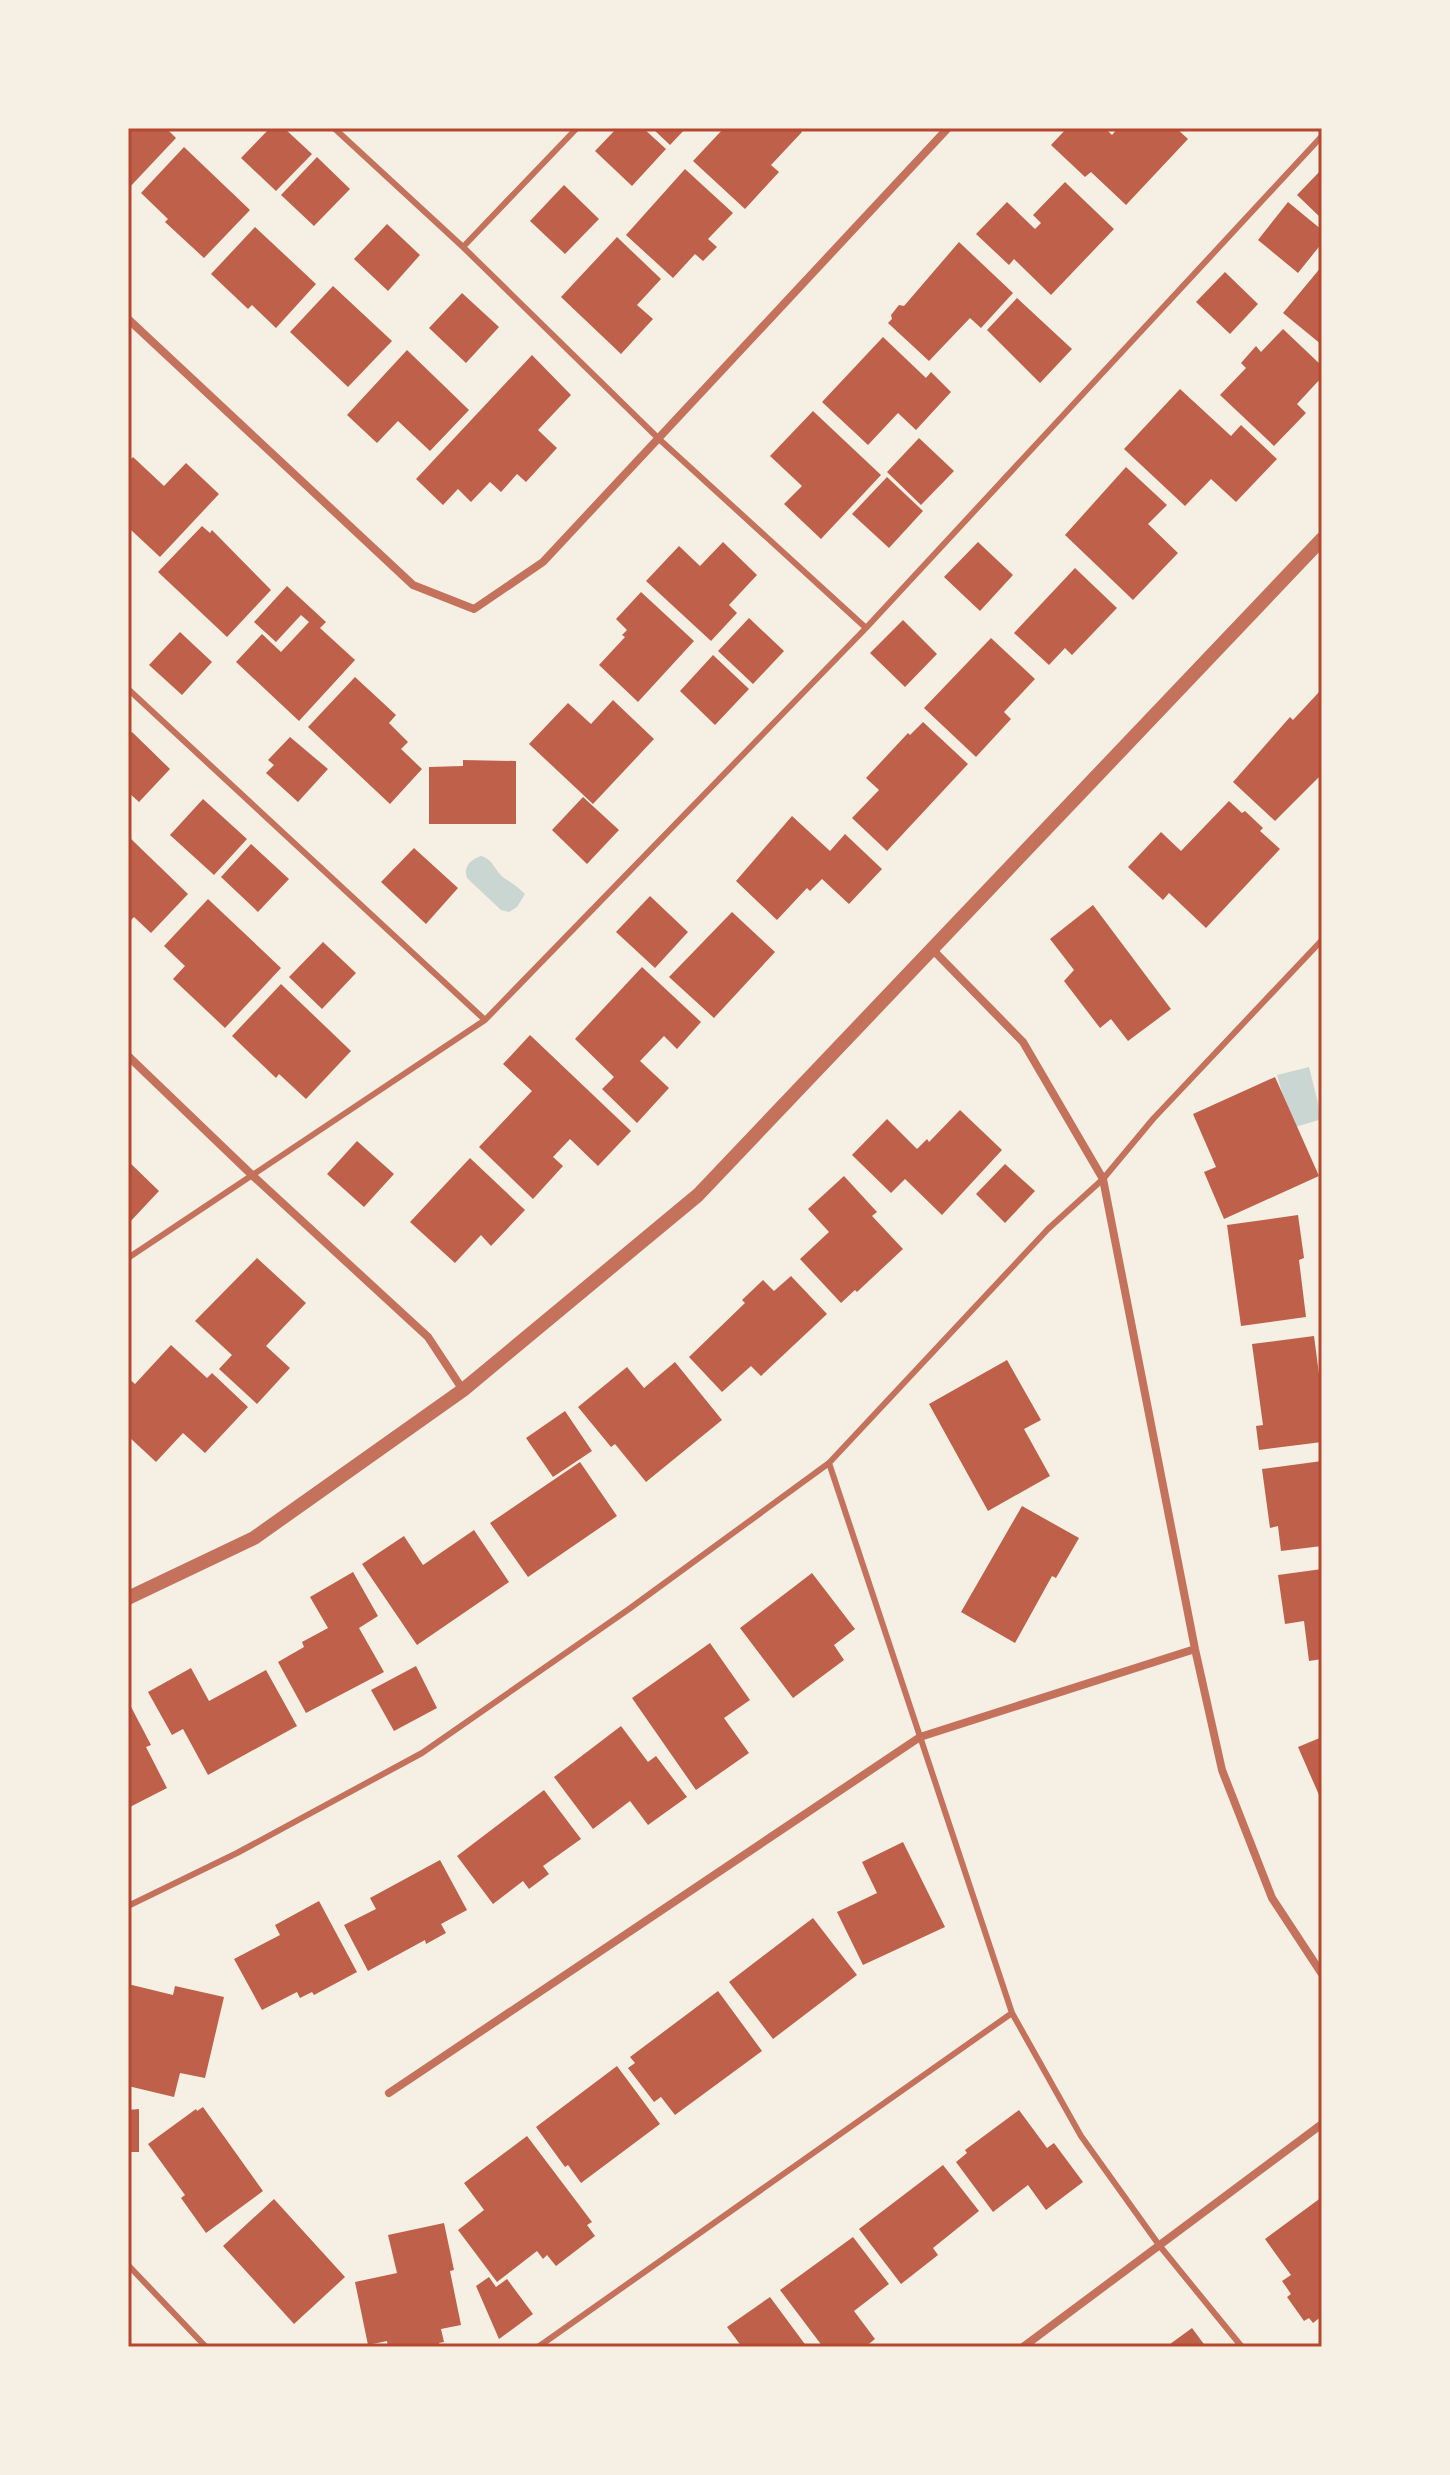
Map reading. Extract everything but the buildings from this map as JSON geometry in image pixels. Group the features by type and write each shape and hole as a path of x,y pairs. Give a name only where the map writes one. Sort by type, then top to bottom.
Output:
{"street":[{"path":"128,319 413,585 474,609 543,562 948,128"},
{"path":"128,1598 254,1538 463,1390 698,1195 1322,539"},
{"path":"932,949 1023,1042 1103,1179 1195,1649 1222,1770 1272,1898 1322,1974"},
{"path":"128,1056 428,1337 463,1390"},
{"path":"389,2093 920,1737 1195,1649"},
{"path":"1023,2347 1322,2124"}],"lane":[{"path":"334,128 463,247 659,439 866,628"},
{"path":"463,247 577,128"},
{"path":"128,1258 485,1020 866,628 1322,136"},
{"path":"128,689 485,1020"},
{"path":"128,1906 237,1853 422,1753 629,1609 829,1463 1048,1229 1103,1179 1153,1119 1322,940"},
{"path":"829,1463 1012,2013 1081,2136 1159,2245 1242,2347"},
{"path":"538,2347 1012,2013"},
{"path":"128,2265 206,2347"}],"shaded area":[{"path":"481,856 525,894 517,907 509,912 501,910 467,878 468,864"},
{"path":"1309,1067 1322,1119 1292,1128 1277,1075"}]}
